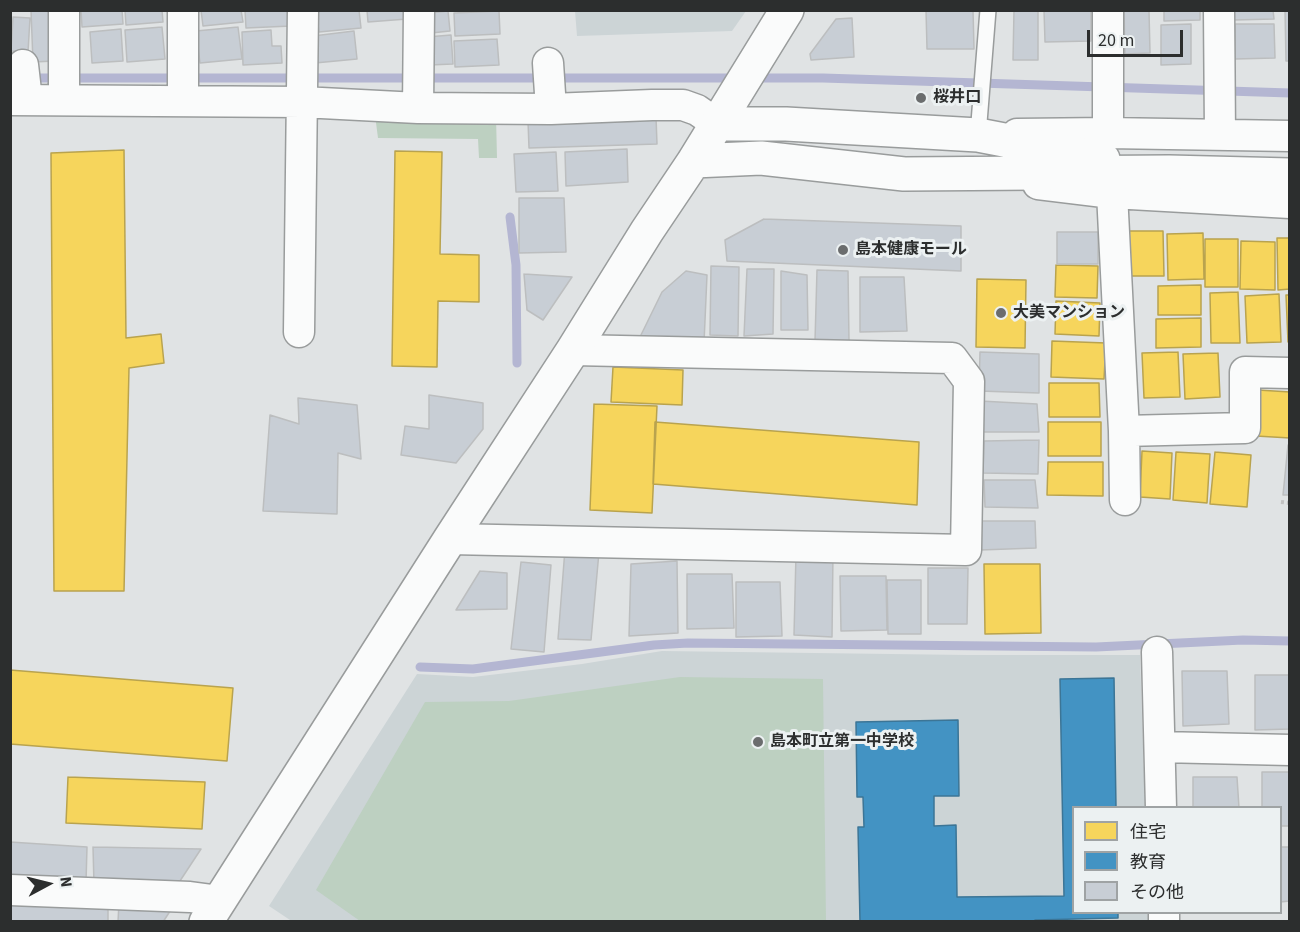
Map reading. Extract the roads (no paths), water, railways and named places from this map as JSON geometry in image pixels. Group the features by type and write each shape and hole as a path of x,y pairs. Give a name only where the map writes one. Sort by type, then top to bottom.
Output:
{"street":[{"path":"64,10 64,99"},
{"path":"183,10 183,100"},
{"path":"299,332 303,10"},
{"path":"419,10 419,102"},
{"path":"10,890 178,897 213,911 450,539 573,351 787,10"},
{"path":"1108,10 1108,133"},
{"path":"1219,10 1220,135"},
{"path":"548,63 550,102"},
{"path":"23,65 21,99 302,98 419,102 683,105 697,110 717,124 786,124 978,135 1108,133 1290,136"},
{"path":"978,135 1168,172"},
{"path":"694,161 761,158 904,174 1168,172 1290,175"},
{"path":"966,175 1112,193 1290,203"},
{"path":"1112,193 1124,431 1125,500"},
{"path":"450,539 966,550 969,381 952,358 573,351"},
{"path":"1124,431 1245,428 1245,372 1290,373"},
{"path":"1156,652 1161,806"},
{"path":"1160,747 1290,750"}],"lane":[{"path":"978,135 988,10"}],"waterway":[{"path":"29,78 738,78"},
{"path":"752,78 823,78 1290,93"},
{"path":"510,217 516,265 517,363"},
{"path":"420,667 473,669 654,645 688,643 1096,647 1243,640 1290,641"}],"place":[{"name":"桜井口","path":"921,98"},
{"name":"島本健康モール","path":"843,250"},
{"name":"大美マンション","path":"1001,313"},
{"name":"島本町立第一中学校","path":"758,742"}]}
